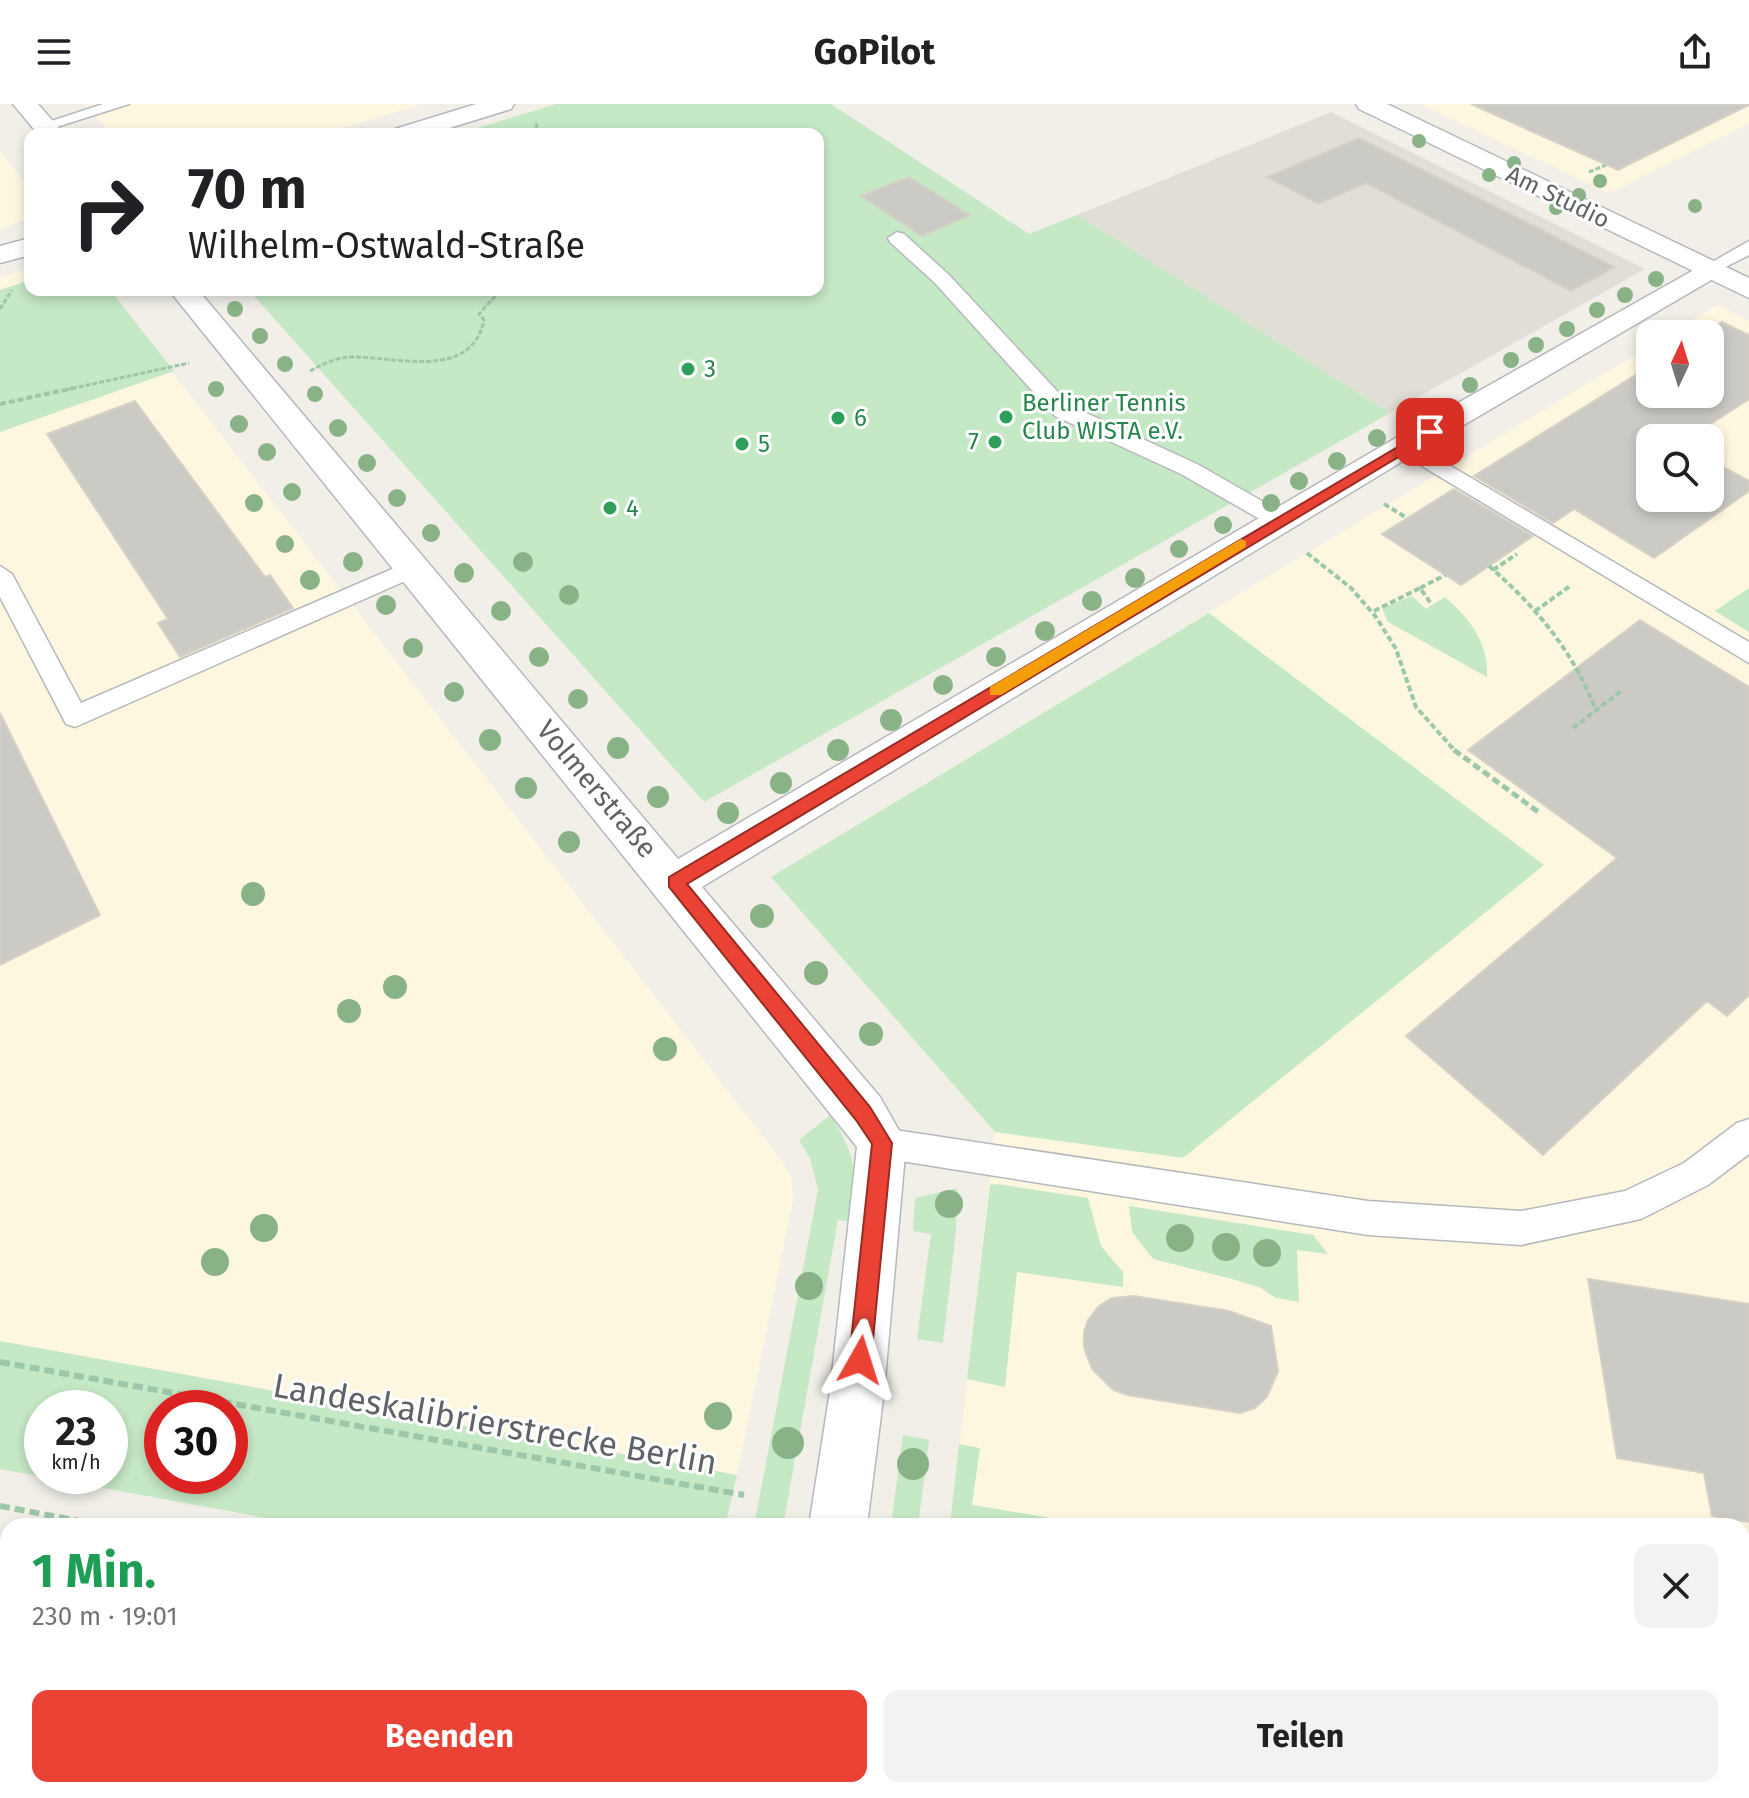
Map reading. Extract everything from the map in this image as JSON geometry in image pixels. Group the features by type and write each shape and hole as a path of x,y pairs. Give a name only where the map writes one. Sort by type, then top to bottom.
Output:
{"street":[{"path":"25,104 45,128"},
{"path":"424,128 502,104"},
{"name":"Am Studio","path":"1368,104 1749,289"},
{"path":"0,255 24,248"},
{"path":"675,882 1291,535 1405,446 1708,270"},
{"name":"Volmerstraße","path":"188,296 675,882 863,1113 882,1143"},
{"path":"839,1518 857,1391 882,1143"}],"lane":[{"path":"53,128 121,104"},
{"path":"897,238 942,279 1063,411 1189,469 1291,535"},
{"path":"1708,270 1749,247"},
{"path":"1405,446 1749,654"},
{"path":"0,574 75,717 413,568"},
{"path":"882,1143 1368,1218 1521,1228 1629,1207 1696,1174 1749,1134"}],"path":[{"path":"310,371 345,357 415,363 449,359 477,338 484,327 481,308 494,296"},
{"path":"0,404 189,363"},
{"path":"1382,503 1407,518"},
{"path":"1291,535 1374,611 1405,667 1414,705 1436,733 1541,814"},
{"path":"1489,566 1535,611 1577,668 1596,711"},
{"path":"1374,611 1445,575"},
{"path":"1535,611 1578,581"},
{"path":"1420,588 1432,605"},
{"path":"1573,728 1621,691"},
{"path":"1502,786 1509,780"},
{"name":"Landeskalibrierstrecke Berlin","path":"0,1362 744,1495"},
{"path":"0,1506 64,1518"}],"shaded area":[{"path":"84,104 423,104 341,128 106,128"},
{"path":"1420,104 1749,104 1749,124 1609,193"},
{"path":"1331,112 1645,269 1390,413 1077,215"},
{"path":"0,151 24,182 24,221 0,228"},
{"path":"24,270 24,296 114,296 782,1161 792,1179 793,1200 737,1475 0,1341 0,278"},
{"path":"1717,305 1749,321 1749,1518 970,1518 952,1515 995,1132 771,877 1636,354 1636,408 1724,408 1724,320 1692,320"}],"green space":[{"name":"Berliner Tennis Club WISTA e.V.","path":"556,104 831,104 1029,234 1077,215 1390,413 704,802 254,296 824,296 824,128 478,128"},
{"path":"24,282 24,296 115,296 174,371 0,432 0,290"},
{"path":"1749,588 1749,632 1715,611"},
{"path":"1412,596 1426,609 1445,597 1462,614 1476,632 1485,653 1487,677 1388,622 1382,608"},
{"path":"1209,613 1544,865 1183,1158 995,1132 771,877"},
{"path":"830,1115 850,1153 856,1192 856,1222 838,1220 784,1518 756,1518 818,1190 810,1158 799,1140"},
{"path":"990,1185 1088,1198 1101,1246 1123,1272 1123,1287 1017,1272 1005,1387 967,1379"},
{"path":"957,1188 956,1231 943,1343 917,1339 931,1234 913,1231 915,1198"},
{"path":"1129,1206 1313,1235 1328,1254 1297,1250 1299,1302 1276,1298 1259,1287 1153,1259 1132,1232"},
{"path":"0,1341 737,1475 727,1518 266,1518 128,1493 128,1390 24,1390 24,1473 0,1469"},
{"path":"903,1435 929,1440 919,1518 892,1518"},
{"path":"959,1444 980,1448 972,1505 1051,1518 951,1518"}],"building":[{"path":"1471,104 1749,104 1749,105 1618,170"},
{"path":"1359,138 1615,267 1571,291 1366,183 1318,204 1267,177"},
{"path":"909,177 970,215 922,236 861,196"},
{"path":"1724,323 1749,335 1749,399 1711,424 1636,424 1636,512 1719,512 1654,558 1574,509 1553,523 1474,476 1636,375 1636,408 1724,408"},
{"path":"135,401 265,577 270,575 293,608 180,657 158,623 168,619 47,434"},
{"path":"1724,468 1749,481 1749,491 1724,509"},
{"path":"1454,489 1533,536 1461,585 1382,534"},
{"path":"1640,620 1749,687 1749,995 1727,1016 1707,1001 1543,1155 1406,1036 1617,858 1468,750"},
{"path":"0,713 100,915 0,965"},
{"path":"1588,1279 1749,1304 1749,1518 1712,1516 1704,1473 1617,1458"},
{"path":"1134,1296 1229,1311 1271,1326 1278,1371 1267,1397 1255,1408 1240,1413 1127,1395 1113,1390 1092,1369 1084,1347 1084,1332 1088,1320 1099,1306 1112,1298"}],"slow traffic":[{"path":"996,691 1241,544"}],"place":[{"name":"3","path":"688,369"},
{"name":"Berliner Tennis Club WISTA e.V.","path":"1006,417"},
{"name":"6","path":"838,418"},
{"name":"7","path":"995,442"},
{"name":"5","path":"742,444"},
{"name":"4","path":"610,508"}],"route":[{"path":"860,1360 882,1143 863,1113 675,882 1430,432"}]}
